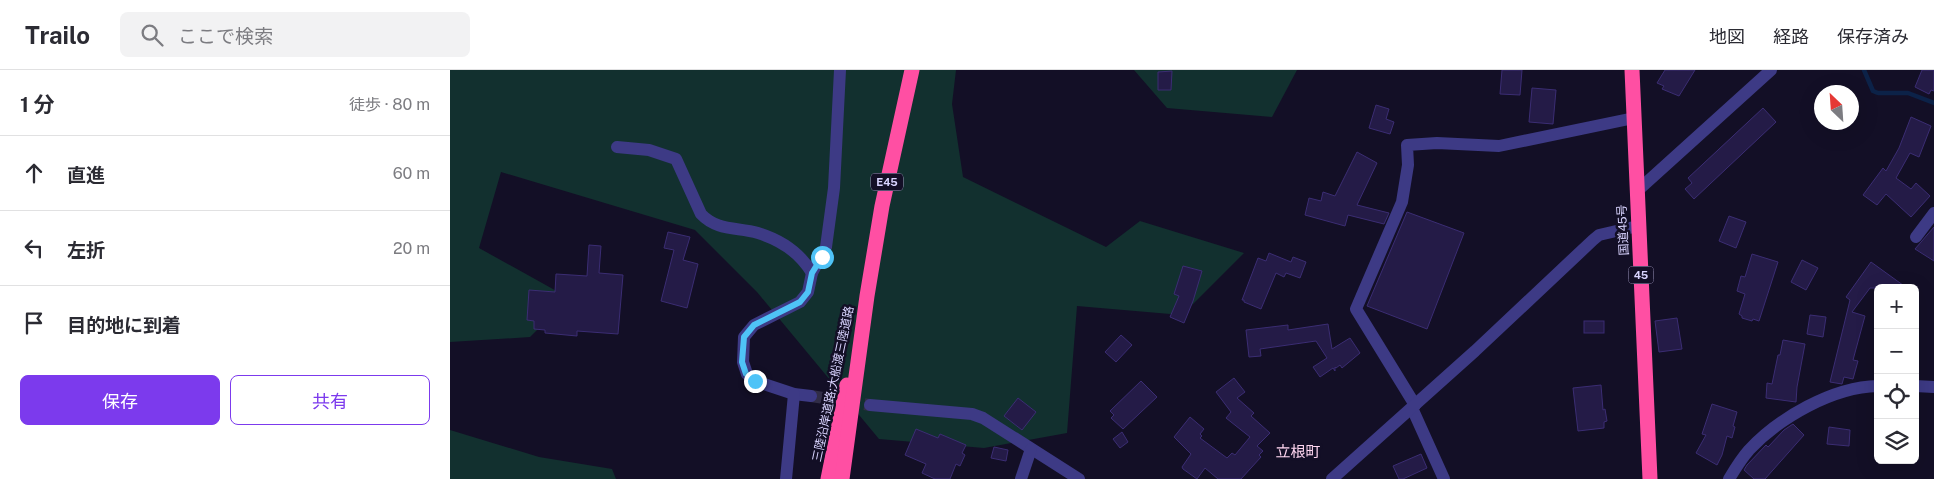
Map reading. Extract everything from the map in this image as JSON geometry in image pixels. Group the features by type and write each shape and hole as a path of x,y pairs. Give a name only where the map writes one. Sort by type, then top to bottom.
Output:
{"highway":[{"name":"三陸沿岸道路;大船渡三陸道路","path":"842,479 867,296 882,206 912,70"},
{"name":"国道45号","path":"1632,70 1636,192 1650,434 1650,479"},
{"name":"三陸沿岸道路;大船渡三陸道路","path":"828,479 839,419 867,296"}],"street":[{"path":"811,396 794,394 755,381 746,374 742,362 744,337 754,325 800,302 808,292 812,273 826,248 834,188 840,70"},
{"path":"1636,192 1771,70"},
{"path":"1444,479 1413,407 1356,309 1402,202 1408,164 1406,145 1437,143 1497,145 1634,118"},
{"path":"616,147 649,150 676,159 701,214 707,221 719,227 758,233 783,244 803,259 812,273"},
{"path":"1916,237 1934,213"},
{"path":"1332,479 1599,235 1638,226"},
{"path":"1729,479 1749,450 1775,426 1828,397 1874,386"},
{"path":"1919,386 1934,387"},
{"path":"786,479 794,394"},
{"path":"870,405 972,414 983,418 1078,479"},
{"path":"1021,479 1031,449"}],"green space":[{"path":"450,70 956,70 952,104 963,177 1106,247 1140,221 1244,253 1182,315 1077,306 1067,433 984,448 879,439 757,292 695,230 501,172 479,248 569,298 530,337 450,342"},
{"path":"1134,70 1297,70 1272,117 1167,108"},
{"path":"450,430 539,457 612,469 616,479 450,479"}],"building":[{"path":"1502,70 1522,70 1520,95 1500,94"},
{"path":"1665,70 1695,70 1679,96 1662,89 1664,86 1657,83"},
{"path":"1922,70 1934,70 1934,91 1931,90 1929,94 1915,87"},
{"path":"1172,71 1171,90 1158,90 1158,72"},
{"path":"1532,88 1556,90 1553,124 1529,122"},
{"path":"1376,105 1389,109 1386,119 1394,122 1390,134 1369,128"},
{"path":"1763,108 1776,122 1694,199 1685,189 1692,183 1688,178"},
{"path":"1911,117 1931,126 1919,157 1910,153 1896,178 1911,189 1916,183 1930,196 1911,217 1886,194 1877,205 1863,195 1883,168 1886,171 1899,148"},
{"path":"1357,152 1377,163 1357,205 1389,213 1384,224 1348,215 1345,226 1305,215 1309,198 1321,201 1323,192 1335,196"},
{"path":"1407,212 1464,233 1427,329 1367,306"},
{"path":"1729,216 1746,222 1736,248 1719,241"},
{"path":"1934,227 1934,261 1915,249"},
{"path":"668,232 690,237 683,260 698,264 687,308 661,301 674,250 664,248"},
{"path":"589,245 601,246 599,273 623,275 618,334 577,331 577,336 545,333 545,330 534,329 534,321 527,320 529,290 555,292 556,274 587,276"},
{"path":"1269,253 1291,262 1293,257 1306,262 1300,278 1286,273 1284,277 1276,273 1261,309 1242,300 1258,258 1266,261"},
{"path":"1752,254 1778,262 1759,321 1742,318 1739,314 1745,294 1737,291 1741,276 1745,277"},
{"path":"1802,260 1818,268 1806,290 1791,282"},
{"path":"1871,262 1901,284 1874,284 1874,288 1870,288 1852,312 1865,316 1853,360 1858,361 1853,379 1844,377 1842,384 1830,382 1850,300 1846,297"},
{"path":"1183,266 1202,271 1184,323 1170,317 1179,296 1174,294"},
{"path":"1810,315 1826,317 1823,337 1807,334"},
{"path":"1677,318 1682,349 1659,352 1655,321"},
{"path":"1584,321 1604,321 1604,333 1584,333"},
{"path":"1328,324 1332,349 1350,338 1360,353 1342,368 1340,365 1335,367 1335,371 1333,368 1320,377 1313,367 1327,358 1316,341 1260,349 1261,356 1249,357 1246,330 1288,325 1288,330"},
{"path":"1121,335 1132,345 1116,362 1105,352"},
{"path":"1783,340 1805,344 1796,402 1766,398 1767,383 1772,384"},
{"path":"1234,378 1245,392 1237,398 1254,413 1251,416 1270,433 1257,446 1263,451 1259,455 1261,457 1241,479 1218,479 1205,468 1197,479 1183,469 1182,467 1191,454 1174,437 1190,417 1204,429 1200,434 1202,436 1200,438 1227,458 1232,453 1235,455 1250,437 1226,418 1231,412 1216,392"},
{"path":"1141,381 1157,397 1123,429 1111,418 1114,415 1110,411"},
{"path":"1601,385 1603,410 1605,409 1607,421 1604,422 1604,428 1578,431 1573,388"},
{"path":"1018,398 1036,412 1022,430 1004,416"},
{"path":"1712,404 1737,412 1732,438 1727,436 1717,465 1696,453 1706,435 1702,434"},
{"path":"1793,424 1804,435 1765,479 1754,479 1744,470 1747,465 1766,445 1768,447 1784,430"},
{"path":"1829,427 1850,430 1849,446 1827,444"},
{"path":"916,429 938,438 940,434 966,445 962,453 965,455 960,466 956,464 950,479 935,479 922,473 926,464 905,455"},
{"path":"1122,432 1128,442 1120,448 1113,439"},
{"path":"994,447 1008,450 1006,461 991,458"},
{"path":"1421,454 1427,468 1399,479 1393,466"}],"waterway":[{"path":"1864,70 1873,91 1878,93 1908,93 1934,103"}],"tunnel":[{"path":"811,396 870,405"}],"district":[{"name":"立根町","path":"1298,452"}],"route":[{"path":"755,381 746,374 742,362 744,337 754,325 800,302 808,292 812,273 822,257"}]}
